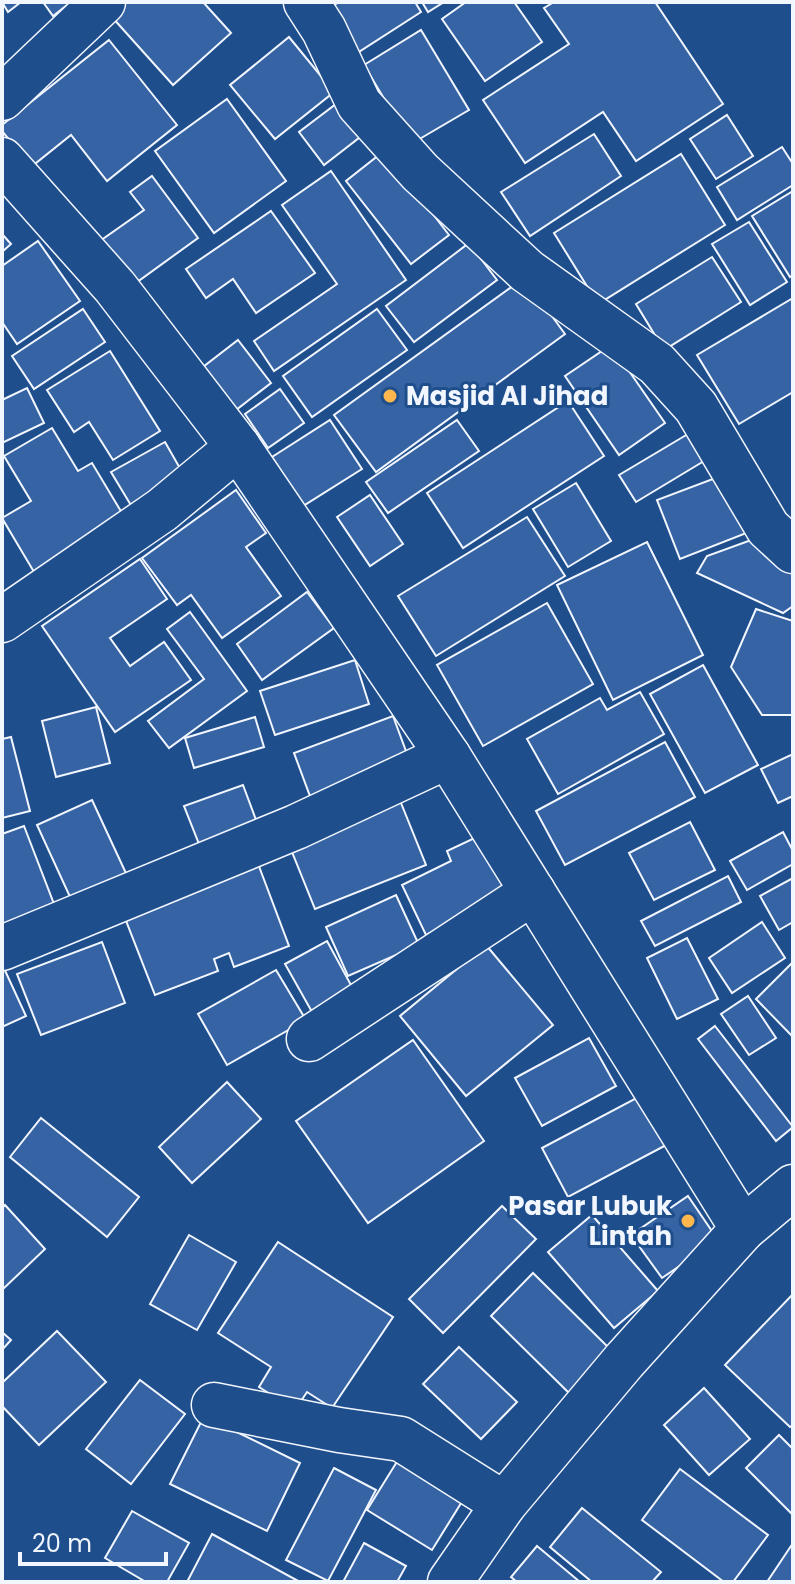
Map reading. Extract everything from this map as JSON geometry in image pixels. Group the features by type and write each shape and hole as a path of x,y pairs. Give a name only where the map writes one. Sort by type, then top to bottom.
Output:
{"street":[{"path":"2,98 103,2"},
{"path":"306,2 324,30 359,104 420,172 527,271 657,364 696,407 768,528 793,551"},
{"path":"2,160 115,287 238,447 448,756 743,1229"},
{"path":"2,620 162,510 238,447"},
{"path":"2,948 296,827 448,756"},
{"path":"309,1039 533,892"},
{"path":"450,1582 504,1504 624,1361 743,1229 793,1187"},
{"path":"214,1405 401,1439 504,1504"}],"building":[{"path":"2,2 21,2 8,12"},
{"path":"43,2 71,2 53,16"},
{"path":"127,2 203,2 231,33 173,85 111,16"},
{"path":"339,2 415,2 421,12 354,55 325,11"},
{"path":"422,2 444,2 428,12"},
{"path":"466,2 514,2 542,42 485,81 442,19"},
{"path":"554,2 655,2 723,104 636,161 603,112 525,163 483,100 569,44 544,8"},
{"path":"421,30 469,110 411,144 364,65"},
{"path":"289,37 334,92 275,139 230,85"},
{"path":"109,40 177,125 107,181 71,135 31,167 2,131 2,125"},
{"path":"227,99 286,181 214,233 155,151"},
{"path":"340,101 364,134 324,165 299,132"},
{"path":"727,115 753,156 716,179 690,139"},
{"path":"594,134 621,176 530,236 501,192"},
{"path":"782,147 793,164 793,185 737,220 717,187"},
{"path":"384,151 449,235 411,264 346,181"},
{"path":"681,154 725,225 598,304 554,233"},
{"path":"331,171 406,280 274,371 254,341 337,284 282,205"},
{"path":"152,176 198,238 133,285 100,241 144,210 130,192"},
{"path":"793,191 793,275 790,277 752,216"},
{"path":"271,211 315,273 256,313 233,279 206,298 186,269"},
{"path":"749,222 787,282 750,305 712,244"},
{"path":"2,234 11,244 2,252"},
{"path":"38,241 80,301 17,344 2,322 2,266"},
{"path":"469,243 497,280 414,342 386,306"},
{"path":"712,257 741,302 664,350 636,304"},
{"path":"524,278 565,334 376,472 334,415"},
{"path":"793,298 793,392 739,424 697,355"},
{"path":"83,309 105,342 34,389 12,356"},
{"path":"377,309 407,350 312,417 283,376"},
{"path":"238,340 271,383 236,410 203,367"},
{"path":"611,345 665,423 619,455 565,376"},
{"path":"110,351 160,431 113,460 89,422 74,432 47,390"},
{"path":"27,388 44,423 2,443 2,400"},
{"path":"280,389 304,423 268,448 245,414"},
{"path":"568,401 604,456 463,548 427,493"},
{"path":"330,420 362,469 303,506 272,457"},
{"path":"457,420 479,451 388,513 366,482"},
{"path":"52,428 78,471 92,463 125,518 34,572 2,518 31,501 4,456"},
{"path":"698,428 714,455 636,502 619,475"},
{"path":"165,442 185,477 132,507 111,472"},
{"path":"726,474 749,532 680,559 657,500"},
{"path":"576,483 611,541 568,567 533,509"},
{"path":"236,490 266,533 246,547 281,596 222,638 191,595 177,605 142,558"},
{"path":"370,495 403,544 370,566 337,517"},
{"path":"527,517 565,576 436,656 398,596"},
{"path":"765,535 793,568 793,606 783,613 697,573 707,556"},
{"path":"647,542 703,655 613,700 557,585"},
{"path":"140,559 167,599 110,638 130,666 164,642 191,680 115,732 42,626"},
{"path":"307,592 334,628 262,680 237,644"},
{"path":"547,603 593,684 483,746 437,665"},
{"path":"756,609 793,621 793,715 762,715 731,667"},
{"path":"190,612 247,691 169,748 148,721 204,679 167,629"},
{"path":"355,660 369,704 275,735 260,691"},
{"path":"703,665 758,765 705,793 650,694"},
{"path":"640,692 664,734 558,794 527,739 600,698 607,710"},
{"path":"96,707 110,763 56,777 42,721"},
{"path":"393,716 413,770 314,807 294,753"},
{"path":"255,717 264,747 194,768 185,738"},
{"path":"11,737 30,811 2,818 2,739"},
{"path":"665,742 695,797 565,865 536,811"},
{"path":"793,754 793,796 778,803 761,769"},
{"path":"243,785 259,828 201,849 184,806"},
{"path":"399,798 426,865 315,909 288,842"},
{"path":"92,800 131,884 76,910 37,825"},
{"path":"690,822 715,870 654,900 629,853"},
{"path":"24,826 59,917 2,927 2,834"},
{"path":"783,832 793,851 793,864 747,890 730,861"},
{"path":"483,834 512,894 426,935 402,885 451,861 447,851"},
{"path":"257,861 289,946 234,967 229,953 214,959 218,971 155,995 123,913"},
{"path":"728,876 741,902 655,946 641,921"},
{"path":"793,878 793,922 779,930 760,896"},
{"path":"396,895 419,945 348,976 326,927"},
{"path":"762,922 785,958 732,993 709,958"},
{"path":"687,938 718,999 677,1019 647,958"},
{"path":"327,941 357,996 316,1019 285,964"},
{"path":"102,942 125,1003 41,1035 17,974"},
{"path":"486,945 553,1025 466,1096 400,1016"},
{"path":"793,962 793,1037 756,999"},
{"path":"2,964 26,1016 2,1027"},
{"path":"276,970 306,1020 227,1065 198,1014"},
{"path":"748,996 776,1038 749,1055 721,1014"},
{"path":"715,1026 793,1127 776,1141 698,1039"},
{"path":"589,1038 616,1086 542,1126 515,1078"},
{"path":"413,1040 484,1141 368,1223 296,1121"},
{"path":"227,1082 261,1119 192,1183 159,1147"},
{"path":"644,1094 670,1143 568,1197 542,1148"},
{"path":"41,1118 139,1197 107,1237 10,1157"},
{"path":"688,1196 718,1240 662,1278 631,1235"},
{"path":"5,1205 45,1249 2,1290 2,1208"},
{"path":"502,1206 536,1239 443,1333 409,1299"},
{"path":"592,1215 658,1291 614,1328 548,1252"},
{"path":"189,1235 236,1262 197,1330 150,1304"},
{"path":"278,1242 393,1317 332,1408 307,1392 295,1410 259,1387 271,1367 218,1333"},
{"path":"533,1273 611,1350 569,1393 491,1316"},
{"path":"793,1294 793,1425 790,1427 725,1365"},
{"path":"57,1331 106,1382 39,1445 2,1406 2,1383"},
{"path":"2,1332 11,1340 2,1350"},
{"path":"459,1347 517,1402 481,1439 423,1384"},
{"path":"140,1380 185,1414 131,1484 86,1449"},
{"path":"704,1388 750,1439 709,1475 664,1425"},
{"path":"204,1416 300,1463 267,1531 170,1484"},
{"path":"779,1435 793,1449 793,1515 746,1468"},
{"path":"398,1460 463,1500 432,1550 367,1510"},
{"path":"334,1468 376,1490 328,1581 286,1560"},
{"path":"680,1469 768,1535 733,1582 724,1582 642,1520"},
{"path":"582,1508 661,1572 652,1582 592,1582 550,1547"},
{"path":"132,1511 189,1543 167,1582 146,1582 105,1558"},
{"path":"212,1534 300,1582 187,1582"},
{"path":"364,1543 406,1566 397,1582 343,1582"},
{"path":"793,1543 793,1582 767,1582"},
{"path":"537,1546 580,1582 517,1582 511,1577"}],"place":[{"name":"Masjid Al Jihad","path":"390,396"},
{"name":"Pasar Lubuk Lintah","path":"688,1221"}]}
